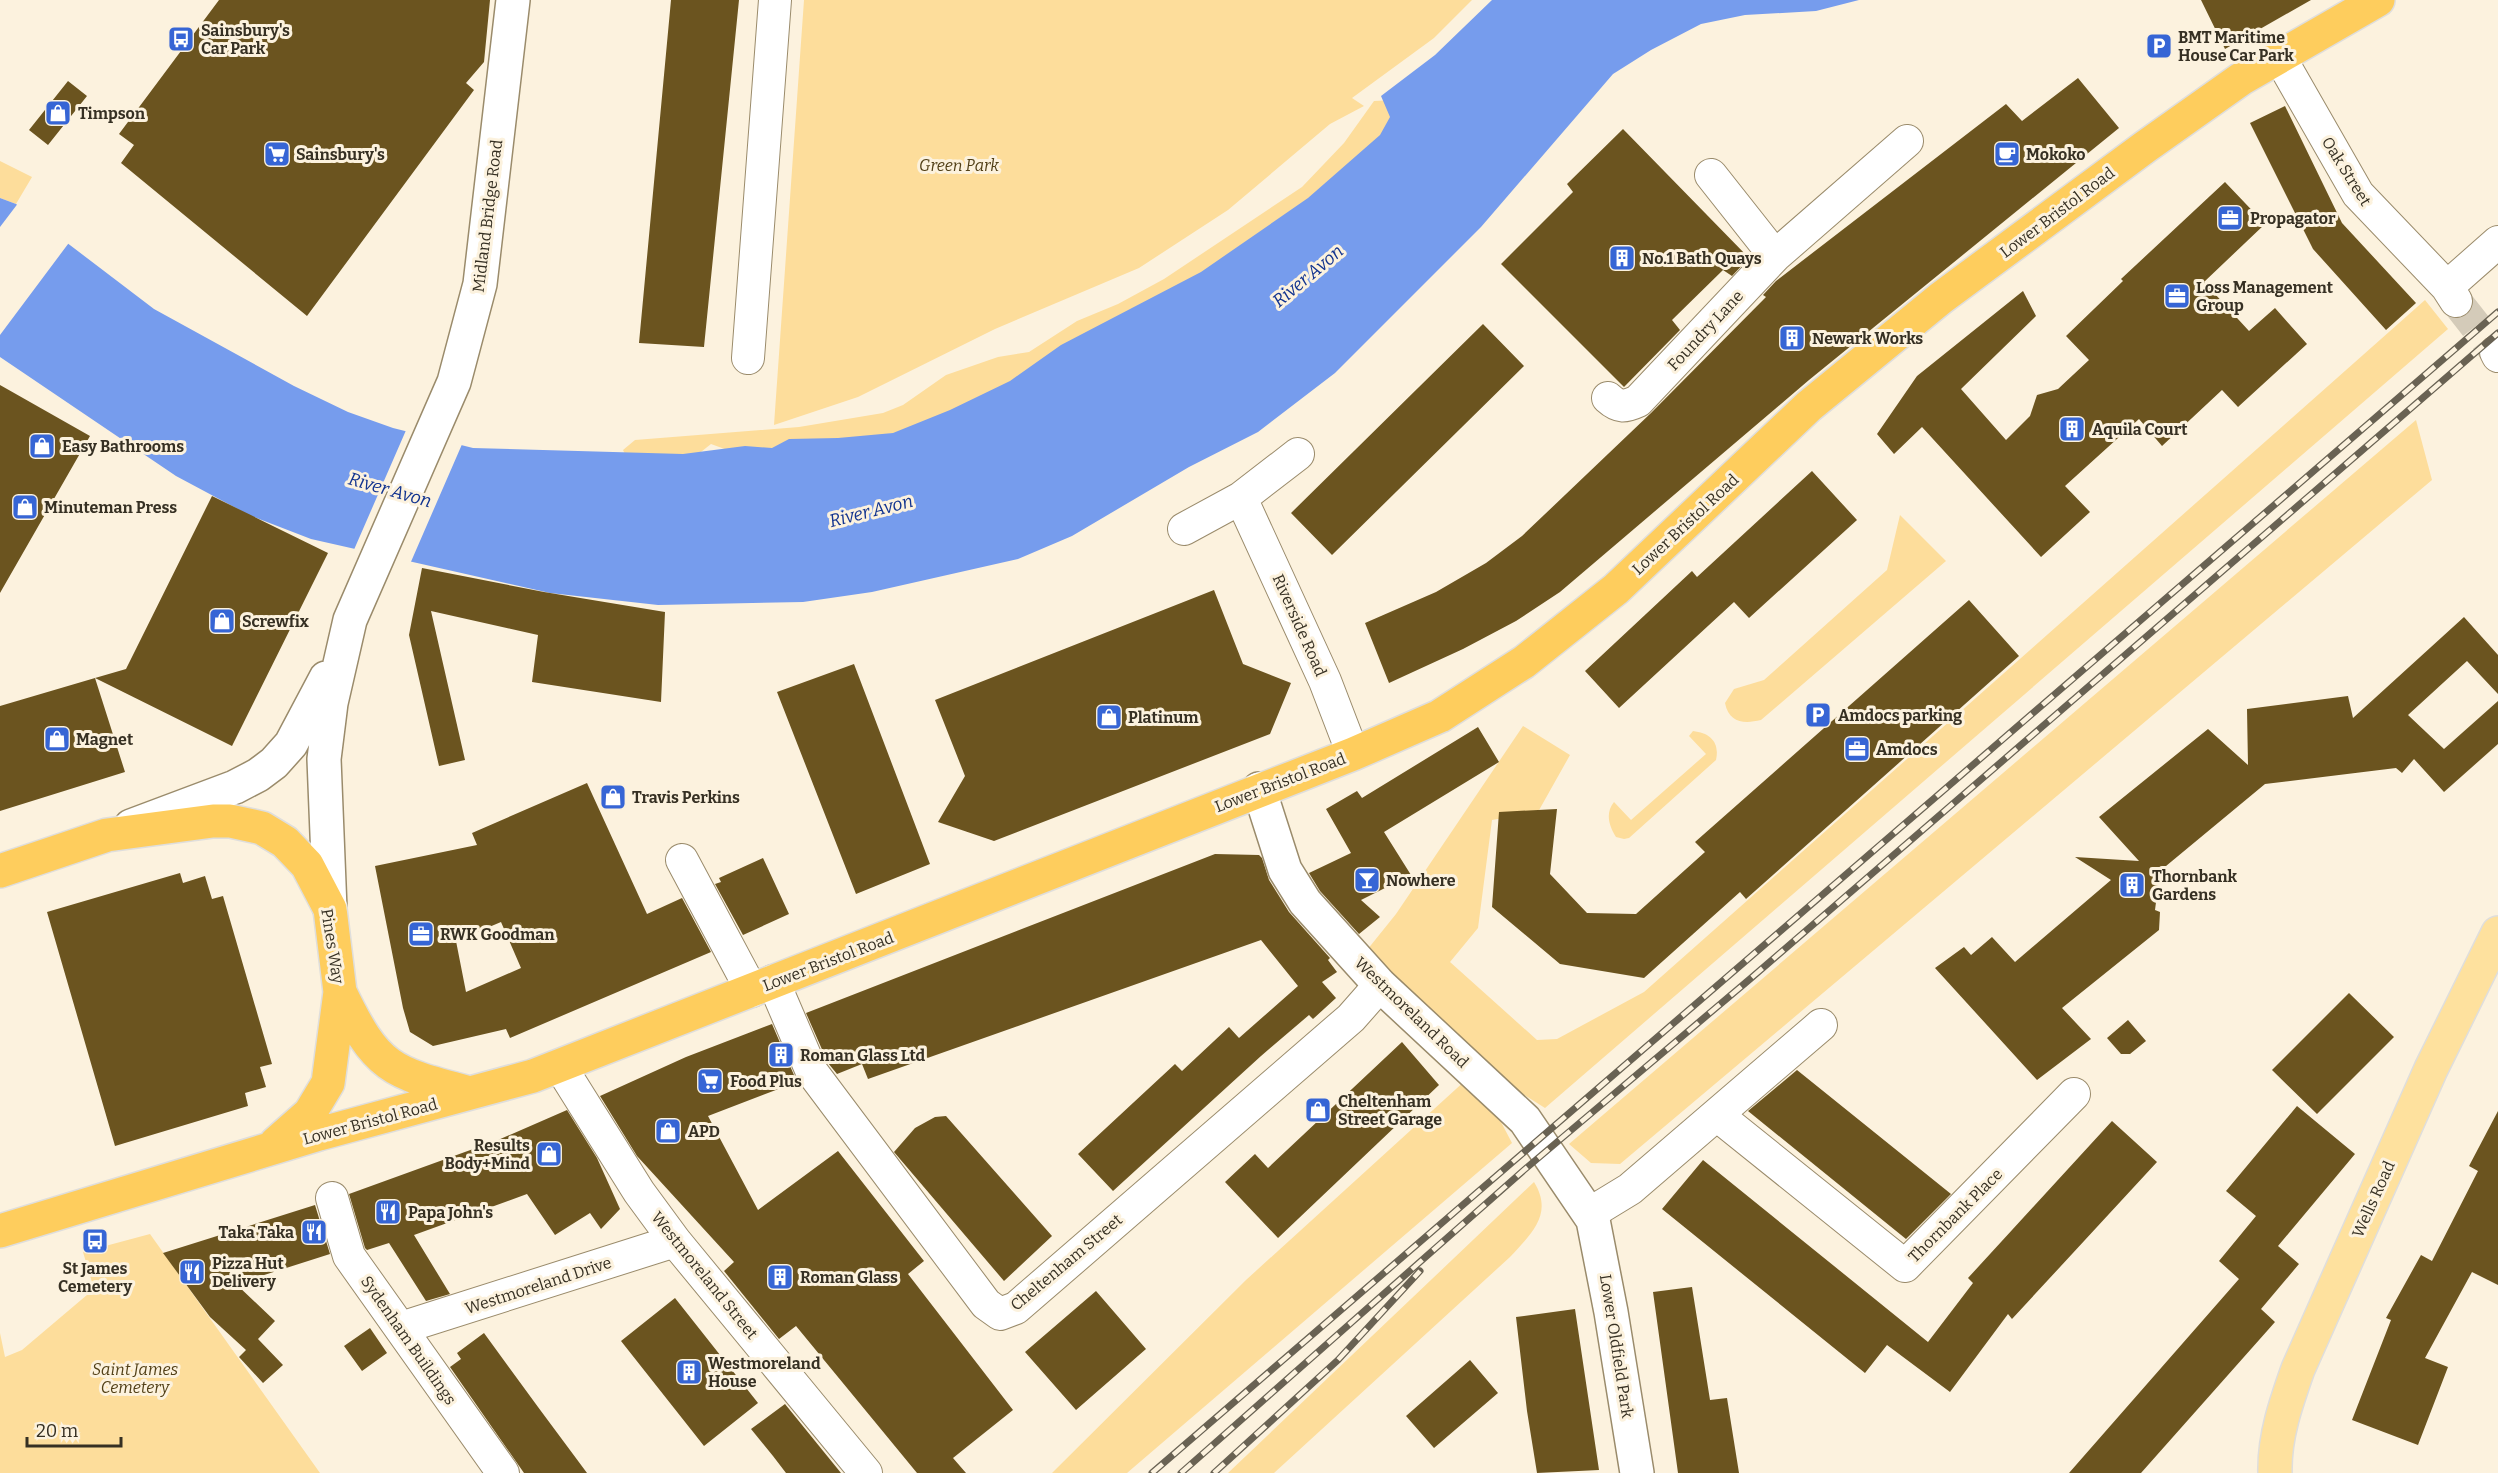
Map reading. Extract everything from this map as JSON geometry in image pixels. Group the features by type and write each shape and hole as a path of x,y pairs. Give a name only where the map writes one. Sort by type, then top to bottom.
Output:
{"highway":[{"name":"Lower Bristol Road","path":"0,1231 372,1119 476,1094 560,1066 1259,789 1353,754 1440,716 1524,662 1573,626 1663,545 1809,406 1869,355 2145,147 2278,56 2379,0"},
{"name":"Pines Way","path":"0,872 107,835 213,821 230,821 262,828 285,843 308,865 330,909 340,992 328,1083 310,1113 263,1152"},
{"path":"340,992 359,1032 389,1066 419,1079 476,1094"}],"main road":[{"name":"Midland Bridge Road","path":"330,909 324,759 346,632 454,382 480,284 513,0"},
{"path":"107,835 236,787 274,763 291,744 346,632"},
{"name":"Westmoreland Road","path":"1259,789 1285,870 1305,902 1380,985 1525,1120 1591,1217"},
{"name":"Wells Road","path":"2275,1473 2274,1458 2282,1414 2298,1369 2431,1069 2498,933"},
{"name":"Lower Oldfield Park","path":"1591,1217 1606,1279 1637,1473"}],"street":[{"path":"748,358 775,0"},
{"name":"Oak Street","path":"2278,56 2358,194 2451,294 2498,242"},
{"name":"Foundry Lane","path":"1608,398 1615,405 1624,407 1638,401 1775,256 1907,141"},
{"path":"1711,175 1775,256"},
{"path":"1185,529 1241,498 1298,454"},
{"name":"Riverside Road","path":"1241,498 1325,681 1353,754"},
{"name":"Cheltenham Street","path":"682,860 762,986 812,1072 986,1304 1000,1314 1016,1308 1351,1018 1380,985"},
{"path":"1591,1217 1630,1189 1821,1025"},
{"name":"Westmoreland Street","path":"560,1066 639,1192 675,1241 866,1473"},
{"name":"Thornbank Place","path":"1717,1115 1905,1266 2074,1094"},
{"name":"Sydenham Buildings","path":"332,1198 349,1256 503,1473"},
{"name":"Westmoreland Drive","path":"401,1328 675,1241"}],"green space":[{"name":"Green Park","path":"804,0 1472,0 1434,38 1352,98 1364,106 1330,124 1228,210 1139,268 995,329 858,397 774,425"},
{"path":"1395,100 1402,126 1326,202 969,420 749,458 711,444 687,463 628,460 623,450 635,440 799,427 883,413 903,405 946,375 998,357 1029,352 1077,321 1118,304 1164,279 1302,187 1344,143 1374,101"},
{"path":"0,161 32,177 16,204 0,198"},
{"path":"2425,300 2448,329 1545,1108 1499,1079 1363,955 1396,914 1523,726 1570,755 1538,812 1492,820 1478,928 1450,962 1537,1040 1557,1039 1644,992"},
{"path":"2416,420 2432,480 1620,1164 1591,1163 1569,1144"},
{"path":"1900,515 1946,561 1761,720 1743,722 1730,715 1725,703 1734,689 1764,680 1887,570"},
{"path":"1693,731 1712,739 1716,748 1716,760 1629,838 1616,837 1609,820 1611,806 1614,802 1631,820 1706,754 1689,736"},
{"path":"1467,1079 1501,1122 1512,1143 1127,1473 1052,1473 1246,1280"},
{"path":"1534,1182 1540,1193 1541,1214 1532,1232 1510,1257 1274,1473 1228,1473"},
{"name":"Saint James Cemetery","path":"150,1234 320,1473 0,1473 0,1333 5,1357 22,1350 94,1289 83,1252"}],"water":[{"name":"River Avon","path":"1492,0 1859,0 1816,11 1745,15 1701,24 1651,50 1613,74 1481,227 1335,373 1258,432 1189,467 1072,536 1018,559 872,592 803,602 658,605 550,593 311,539 249,515 176,476 0,357 0,198 16,204 154,309 294,386 348,412 393,428 473,448 683,454 745,446 772,448 789,439 838,438 893,433 950,410 1010,381 1061,345 1201,272 1308,198 1380,135 1390,117 1381,96 1435,55"}],"pier":[{"path":"19,202 71,240 0,335 0,227"},
{"path":"407,428 463,442 410,564 353,552"}],"building":[{"name":"Sainsbury's","path":"219,0 490,0 484,62 466,83 474,90 307,316 121,163 134,145 119,134"},
{"path":"671,0 739,0 704,347 639,343"},
{"path":"2201,0 2311,0 2225,49"},
{"name":"Newark Works","path":"2078,78 2119,128 1809,380 1560,592 1516,621 1463,649 1389,683 1365,623 1436,592 1486,563 1522,536 1651,413 1766,297 1763,295 1776,281 2006,104 2022,121"},
{"name":"Timpson","path":"68,81 87,96 48,145 29,130"},
{"path":"2285,106 2342,223 2416,303 2386,330 2313,249 2250,123"},
{"name":"No.1 Bath Quays","path":"1623,129 1749,258 1732,276 1723,270 1672,320 1680,330 1624,387 1501,264 1573,192 1567,184"},
{"path":"2225,182 2265,224 2204,282 2249,331 2275,308 2307,344 2238,407 2222,390 2162,446 2139,419 2065,486 2090,512 2041,557 1922,427 1894,454 1877,434 1917,376 2023,291 2036,316 1961,389 2006,440 2030,416 2037,395 2058,389 2089,360 2066,336 2123,281 2121,279"},
{"path":"1483,324 1524,366 1332,555 1291,513"},
{"path":"0,385 90,436 0,593"},
{"path":"1812,471 1857,520 1749,618 1734,602 1619,708 1585,671 1692,571 1697,577"},
{"name":"Screwfix","path":"212,496 328,553 232,746 95,678 126,669"},
{"path":"422,568 544,592 665,612 661,702 532,682 538,635 431,611 465,760 439,766 409,635"},
{"name":"Platinum","path":"1214,590 1243,664 1291,683 1270,734 994,841 938,822 965,776 935,700"},
{"path":"1969,600 2019,656 1746,899 1740,892 1644,978 1560,964 1492,907 1499,812 1557,809 1550,874 1587,913 1636,914 1705,852 1695,842"},
{"name":"Thornbank Gardens","path":"2464,617 2498,655 2498,694 2467,661 2408,715 2444,749 2498,701 2498,744 2444,792 2414,759 2402,773 2396,768 2265,784 2160,871 2155,910 2160,912 2159,930 2062,1008 2091,1039 2037,1080 1935,968 1964,947 1971,955 1992,937 2015,962 2111,880 2075,857 2139,861 2099,817 2208,729 2248,765 2247,709 2348,696 2353,718"},
{"path":"854,664 930,864 856,894 777,692"},
{"name":"Magnet","path":"95,678 125,772 0,811 0,706"},
{"path":"1478,727 1499,762 1384,832 1411,875 1361,900 1380,917 1359,934 1320,891 1309,873 1351,853 1326,809 1357,791 1362,798"},
{"path":"587,783 647,914 682,898 711,952 510,1038 506,1029 433,1046 410,1032 403,1008 375,866 477,845 472,833","holes":["501,922 521,968 466,992 456,941"]},
{"path":"1215,854 1259,855 1262,858 1269,880 1289,912 1330,958 1328,960 1337,972 1322,982 1336,998 1313,1019 1309,1015 1261,1056 1113,1191 1078,1154 1175,1064 1182,1071 1229,1027 1239,1038 1298,986 1261,940 868,1079 862,1064 837,1074 828,1063 806,1013"},
{"path":"763,858 789,914 743,935 715,884 721,882 719,878"},
{"path":"180,873 183,883 205,876 212,899 223,896 272,1064 260,1067 266,1087 245,1093 248,1106 115,1146 47,912"},
{"path":"2349,993 2394,1037 2317,1114 2272,1070"},
{"path":"2128,1020 2146,1041 2130,1054 2121,1054 2107,1038"},
{"path":"772,1024 797,1082 708,1116 758,1210 838,1151 924,1261 908,1274 1013,1410 953,1458 966,1473 917,1473 796,1326 779,1339 724,1271 734,1262 637,1156 600,1096 686,1057"},
{"path":"1402,1042 1439,1085 1278,1238 1225,1182 1255,1154 1268,1168"},
{"path":"1797,1070 1951,1194 1906,1239 1748,1111"},
{"path":"2297,1106 2355,1154 2278,1246 2299,1264 2261,1309 2275,1322 2141,1473 2069,1473 2239,1279 2219,1261 2256,1216 2226,1191"},
{"path":"567,1110 597,1158 620,1209 601,1229 590,1213 555,1235 527,1194 414,1235 450,1294 426,1301 389,1243 367,1250 365,1248 349,1194 498,1140"},
{"path":"2498,1111 2498,1285 2472,1272 2425,1358 2448,1367 2418,1445 2352,1420 2391,1320 2386,1318 2421,1255 2432,1261 2478,1171 2469,1166"},
{"path":"946,1116 1052,1236 1004,1281 894,1152 915,1128 935,1117"},
{"path":"2112,1121 2157,1162 2012,1319 2008,1314 1950,1392 1887,1345 1865,1373 1662,1209 1703,1160 1928,1342 1973,1283 1968,1278"},
{"path":"315,1205 330,1254 236,1284 275,1321 258,1339 283,1365 263,1383 239,1357 246,1350 210,1317 163,1253"},
{"path":"1692,1287 1710,1400 1727,1398 1739,1473 1678,1473 1653,1292"},
{"path":"1096,1291 1146,1349 1076,1410 1025,1352"},
{"name":"Westmoreland House","path":"675,1298 758,1403 704,1446 621,1341"},
{"path":"1575,1309 1599,1470 1537,1473 1516,1317"},
{"path":"370,1328 387,1353 362,1371 344,1346"},
{"path":"484,1333 587,1473 524,1473 450,1367 461,1359 457,1353"},
{"path":"1470,1360 1498,1393 1434,1448 1406,1416"},
{"path":"785,1404 841,1473 786,1473 751,1429"}],"tunnel":[{"path":"2456,301 2496,352"}],"railway":[{"path":"1152,1473 2498,312"},
{"path":"1181,1473 1524,1170 1750,979 2498,333"},
{"path":"1214,1473 1338,1360 1420,1271"}],"place":[{"name":"Sainsbury's Car Park","path":"181,39"},
{"name":"BMT Maritime House Car Park","path":"2159,46"},
{"name":"Timpson","path":"58,113"},
{"name":"Sainsbury's","path":"277,154"},
{"name":"Mokoko","path":"2007,154"},
{"name":"Propagator","path":"2230,218"},
{"name":"No.1 Bath Quays","path":"1622,258"},
{"name":"Loss Management Group","path":"2177,296"},
{"name":"Newark Works","path":"1792,338"},
{"name":"Aquila Court","path":"2072,429"},
{"name":"Easy Bathrooms","path":"42,446"},
{"name":"Minuteman Press","path":"25,507"},
{"name":"Screwfix","path":"222,621"},
{"name":"Amdocs parking","path":"1818,715"},
{"name":"Platinum","path":"1109,717"},
{"name":"Magnet","path":"57,739"},
{"name":"Amdocs","path":"1857,749"},
{"name":"Travis Perkins","path":"613,797"},
{"name":"Nowhere","path":"1367,880"},
{"name":"Thornbank Gardens","path":"2132,885"},
{"name":"RWK Goodman","path":"421,934"},
{"name":"Roman Glass Ltd","path":"781,1055"},
{"name":"Food Plus","path":"710,1081"},
{"name":"Cheltenham Street Garage","path":"1318,1110"},
{"name":"APD","path":"668,1131"},
{"name":"Results Body+Mind","path":"549,1154"},
{"name":"Papa John's","path":"388,1212"},
{"name":"Taka Taka","path":"314,1232"},
{"name":"St James Cemetery","path":"95,1241"},
{"name":"Pizza Hut Delivery","path":"192,1272"},
{"name":"Roman Glass","path":"780,1277"},
{"name":"Westmoreland House","path":"689,1372"}]}
